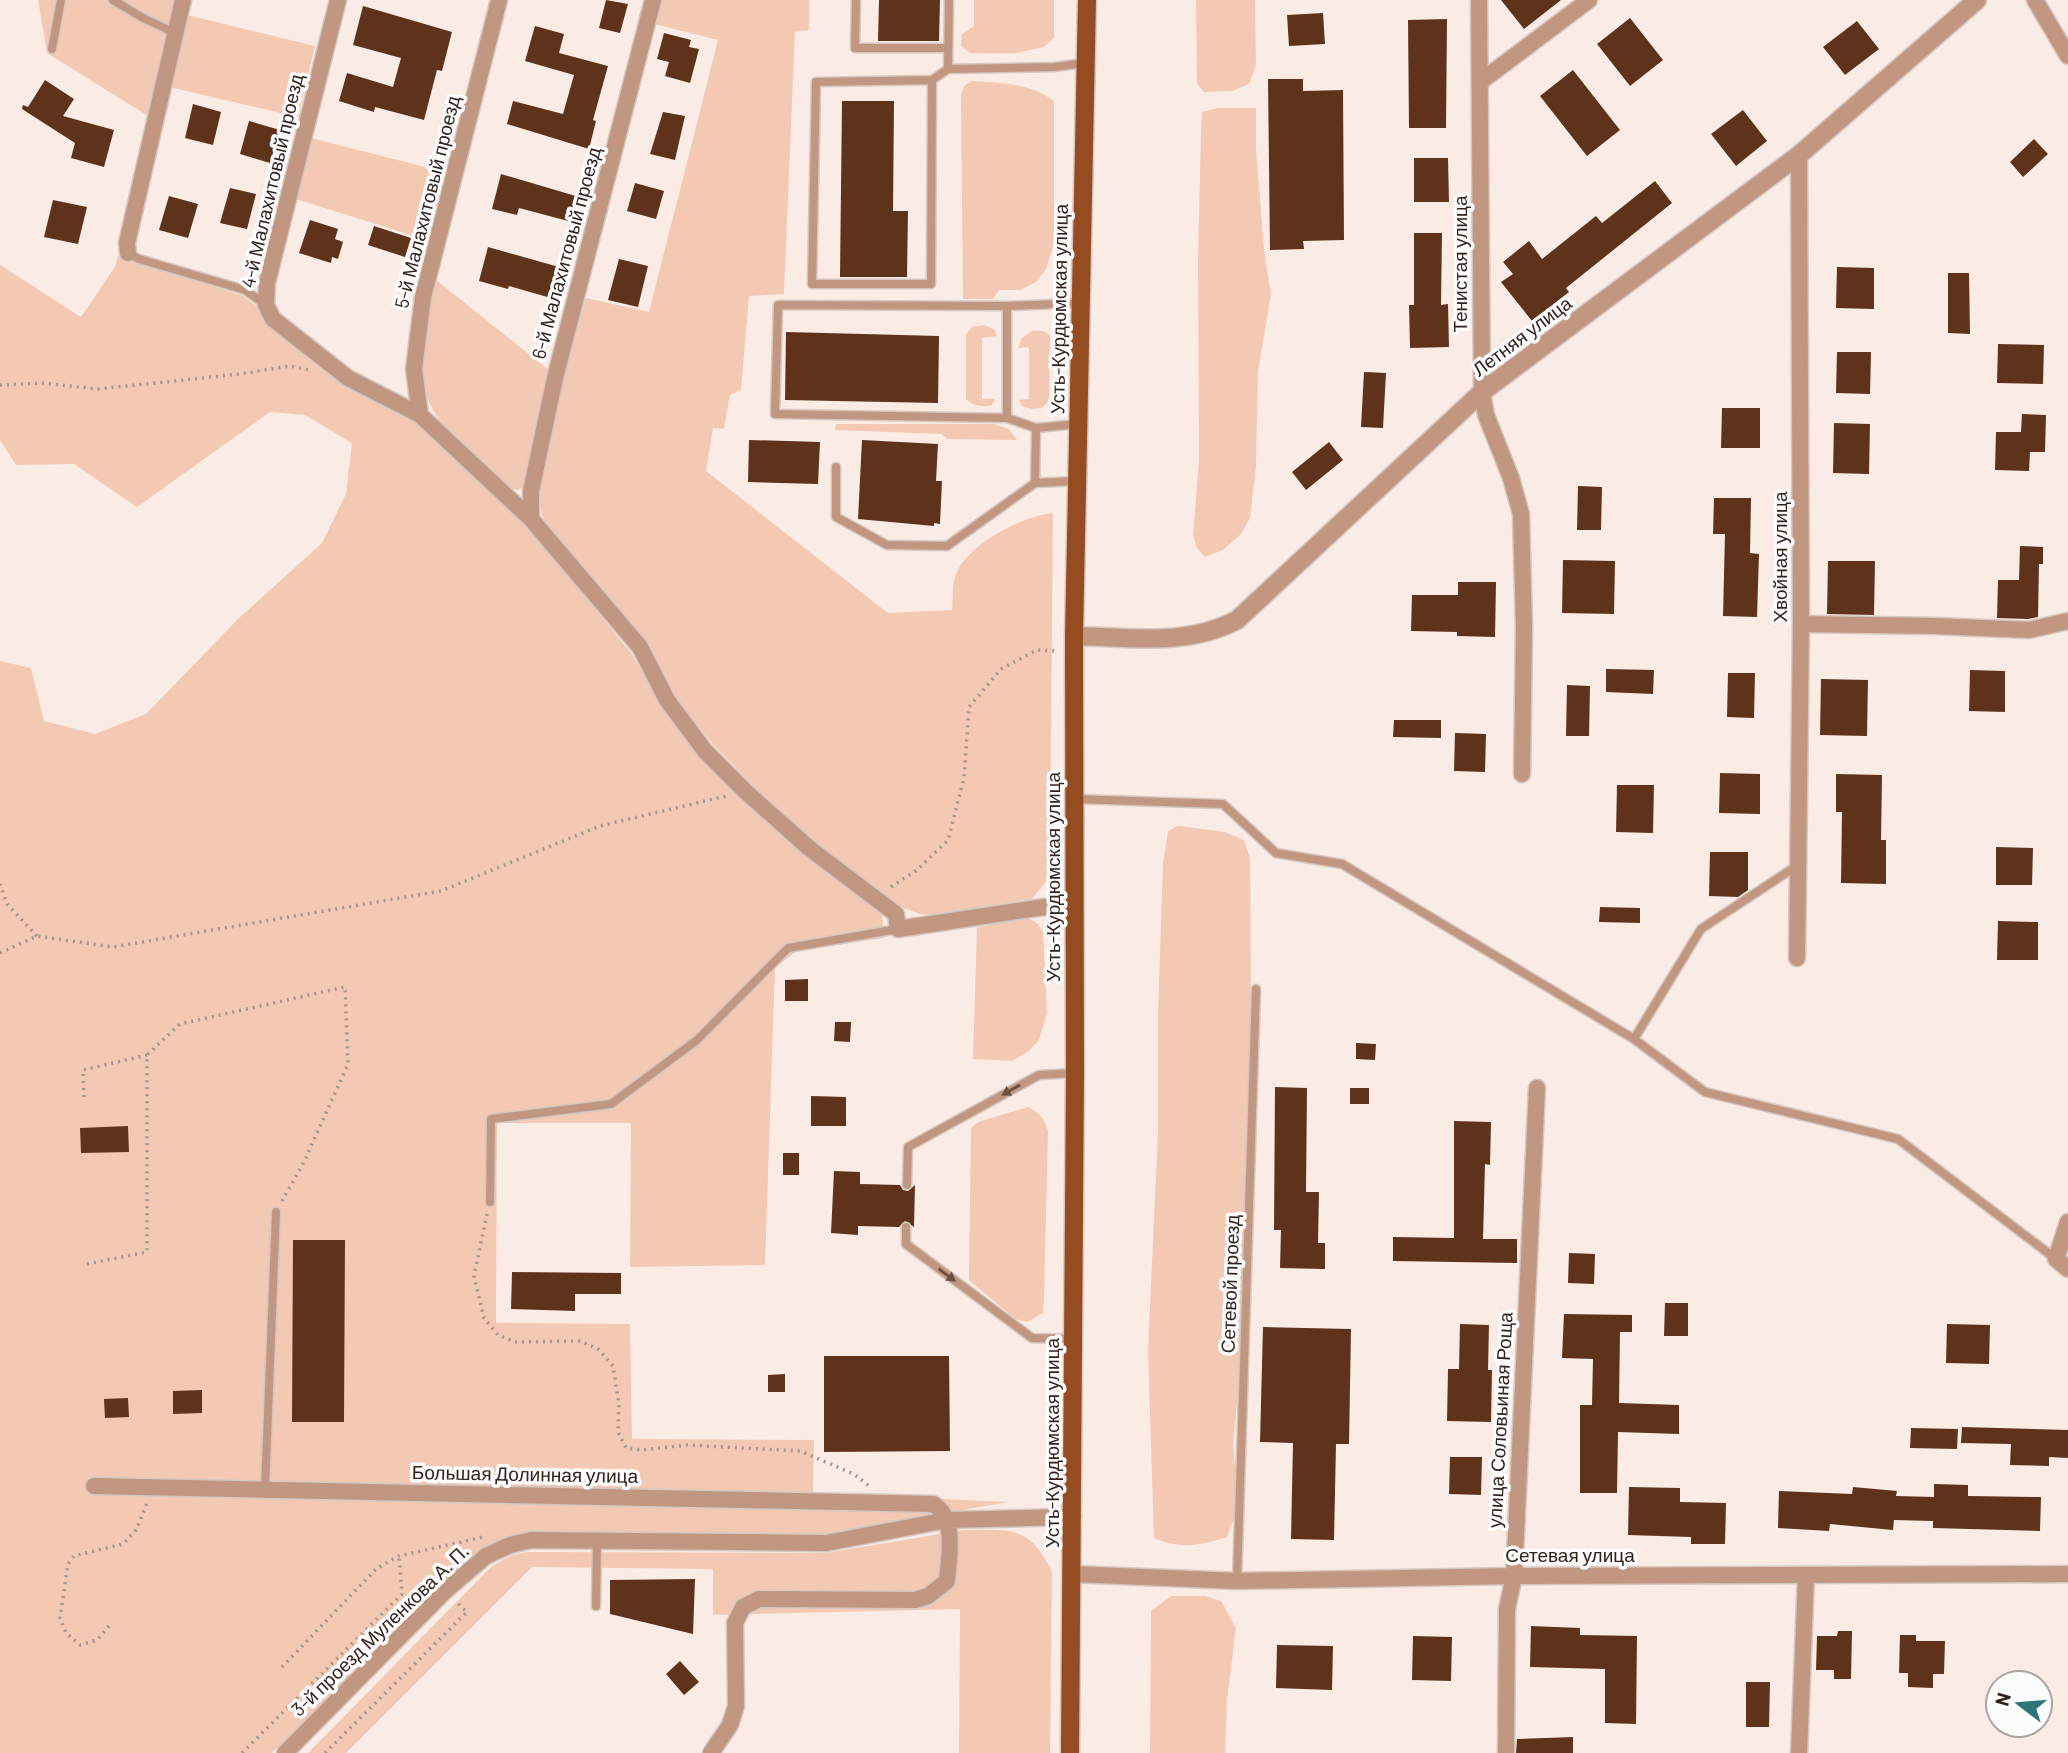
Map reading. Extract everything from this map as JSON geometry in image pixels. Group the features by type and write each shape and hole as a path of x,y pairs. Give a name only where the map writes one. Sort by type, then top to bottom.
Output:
{"main road":[{"name":"Усть-Курдюмская улица","path":"1070,1753 1076,908 1073,799 1074,644 1087,0"}],"street":[{"path":"128,253 127,243 183,0"},
{"name":"4-й Малахитовый проезд","path":"338,0 267,283 266,305 273,319 348,378 419,415 531,519 640,647 667,699 705,751 745,791 810,848 897,914 898,929"},
{"name":"5-й Малахитовый проезд","path":"419,415 414,369 423,297 499,0"},
{"name":"6-й Малахитовый проезд","path":"531,519 531,491 555,378 653,0"},
{"name":"Тенистая улица","path":"1479,0 1482,393 1486,415 1511,478 1521,514 1524,628 1522,774"},
{"path":"1480,82 1589,0"},
{"name":"Летняя улица","path":"1074,644 1199,636 1237,620 1482,393 1798,155 1977,0"},
{"path":"2035,0 2068,56"},
{"name":"Хвойная улица","path":"1797,958 1801,624 1798,155"},
{"path":"1801,624 2029,630 2068,621"},
{"path":"898,929 1044,907 1076,908"},
{"name":"улица Соловьиная Роща","path":"1506,1753 1507,1609 1514,1576 1536,1088"},
{"path":"2062,1264 2068,1222"},
{"name":"Большая Долинная улица","path":"94,1486 933,1504 941,1508 947,1520"},
{"path":"510,1545 531,1540 826,1543 947,1520 1073,1517"},
{"path":"711,1753 730,1725 736,1706 735,1623 743,1607 759,1599 915,1600 928,1596 947,1581 950,1555 947,1520"},
{"name":"3-й проезд Муленкова А. П.","path":"285,1753 445,1591 486,1556 510,1545"},
{"name":"Сетевая улица","path":"1073,1574 1237,1581 1514,1576 2068,1574"},
{"path":"1799,1753 1806,1575"}],"lane":[{"path":"52,49 61,0"},
{"path":"113,0 143,19 176,33"},
{"path":"856,0 855,48 948,48"},
{"path":"948,69 949,0"},
{"path":"932,80 931,284 812,284 816,82 932,80 948,69 1054,67 1087,63"},
{"path":"128,253 245,290 266,305"},
{"path":"1077,424 1036,428 1007,418 775,414 778,305 1007,306 1080,303"},
{"path":"1007,306 1007,418"},
{"path":"1035,482 1036,428"},
{"path":"836,467 836,517 887,545 947,546 1035,482 1076,481"},
{"path":"1073,799 1223,804 1276,853 1342,864 1634,1039 1705,1092 1898,1139 2062,1264"},
{"path":"1634,1039 1701,929 1798,865"},
{"path":"490,1202 491,1119 611,1104 697,1040 788,948 898,929"},
{"name":"Сетевой проезд","path":"1237,1581 1256,989"},
{"path":"907,1185 908,1147 1039,1075 1075,1073"},
{"path":"265,1489 276,1212"},
{"path":"906,1227 906,1244 1031,1338 1073,1339"},
{"path":"596,1606 597,1541"}],"path":[{"path":"0,385 43,383 98,389 290,366 313,371"},
{"path":"875,898 917,870 948,840 964,778 969,707 1001,669 1037,650 1074,644"},
{"path":"0,953 37,936 113,947 442,891 600,826 745,791"},
{"path":"0,884 7,904 37,936"},
{"path":"84,1097 83,1070 147,1055 180,1024 345,987 348,1064 304,1162 276,1212"},
{"path":"87,1264 147,1252 147,1055"},
{"path":"490,1202 481,1233 474,1276 484,1318 498,1335 515,1342 580,1341 598,1349 613,1366 620,1404 618,1432 626,1448 641,1450 687,1445 800,1451 854,1474 873,1489 879,1502"},
{"path":"109,1626 97,1640 80,1645 66,1633 61,1618 68,1564 74,1556 123,1544 136,1530 145,1510 149,1487"},
{"path":"282,1667 376,1569 399,1556 477,1537 503,1538 510,1545"},
{"path":"242,1753 402,1594 399,1556"},
{"path":"326,1753 467,1612 445,1591"}],"shaded area":[{"path":"38,0 176,0 148,116 47,53"},
{"path":"661,0 809,0 809,30 795,32 784,294 749,296 741,390 730,395 724,429 713,428 706,471 888,613 952,610 955,577 970,554 1011,526 1053,513 1050,858 1046,882 1032,899 932,915 920,914 896,905 817,843 761,794 712,743 675,697 647,642 554,538 542,515 539,491 562,384 586,298 649,312 718,40 654,24"},
{"path":"974,0 1054,0 1054,38 1044,47 1017,53 970,53 961,46 962,34 974,26"},
{"path":"1196,0 1255,0 1256,66 1249,84 1232,91 1204,92 1197,84"},
{"path":"187,15 315,46 298,117 169,87"},
{"path":"971,81 1025,87 1054,101 1054,244 1046,269 1036,282 1020,290 999,290 993,299 963,299 961,95 964,86"},
{"path":"1218,108 1256,108 1256,148 1264,250 1271,294 1258,372 1256,466 1250,518 1241,534 1223,550 1205,557 1197,548 1193,535 1199,460 1198,262 1201,132 1202,112"},
{"path":"311,138 445,172 430,241 296,199"},
{"path":"118,256 243,296 261,309 271,327 322,370 415,422 544,546 631,653 696,753 739,798 804,855 882,913 884,938 796,951 775,968 765,1265 630,1267 631,1123 497,1123 496,1323 630,1324 632,1439 814,1440 813,1493 1008,1502 822,1535 528,1534 484,1550 439,1585 272,1753 0,1753 0,661 31,668 44,721 95,734 146,714 239,618 322,543 346,494 352,443 305,415 270,412 137,507 74,464 16,465 0,440 0,265 81,317 115,267"},
{"path":"436,280 550,371 523,487 518,490 509,488 451,434 427,397 423,371 424,355 427,322"},
{"path":"983,325 994,329 997,336 982,338 982,399 995,399 992,405 984,406 975,405 966,399 966,334 972,327"},
{"path":"1032,331 1044,331 1050,336 1049,401 1042,408 1032,409 1022,406 1019,400 1029,399 1029,347 1018,348 1022,338"},
{"path":"836,424 994,424 1009,429 1017,440 947,439 942,434 835,430"},
{"path":"1178,826 1225,832 1244,840 1250,858 1248,1210 1240,1372 1233,1444 1237,1493 1235,1515 1227,1537 1190,1545 1173,1544 1154,1538 1148,1351 1158,1132 1158,1014 1163,864 1168,831"},
{"path":"1027,918 1037,923 1043,932 1047,1013 1039,1040 1029,1051 1012,1061 973,1059 977,927"},
{"path":"1028,1107 1041,1116 1048,1131 1043,1313 1027,1322 1015,1319 969,1280 971,1128 978,1122"},
{"path":"964,1530 1017,1533 1035,1545 1052,1571 1050,1753 959,1753 960,1609 713,1615 713,1569 532,1567 346,1753 308,1753 492,1566 512,1555 528,1552 826,1553"},
{"path":"1171,1596 1205,1596 1221,1601 1236,1628 1227,1700 1225,1753 1150,1753 1151,1611"}],"building":[{"path":"606,0 628,4 620,33 599,28"},
{"path":"879,0 940,0 939,41 878,41"},
{"path":"1501,0 1561,0 1524,29"},
{"path":"363,6 452,32 442,71 437,70 424,120 375,107 374,112 339,101 347,73 393,87 401,58 353,45"},
{"path":"1323,13 1325,44 1289,46 1287,15"},
{"path":"1630,18 1663,60 1630,86 1597,44"},
{"path":"1447,19 1446,128 1409,128 1408,20"},
{"path":"1857,21 1879,49 1845,75 1823,47"},
{"path":"535,26 564,34 559,53 608,66 593,120 596,121 589,149 507,124 513,101 563,114 574,75 525,61"},
{"path":"664,33 691,40 689,47 699,49 690,83 665,76 669,62 657,59"},
{"path":"1573,70 1620,130 1587,156 1540,96"},
{"path":"1268,79 1303,79 1303,91 1343,90 1344,240 1303,241 1304,249 1270,250"},
{"path":"45,80 74,99 63,116 114,130 104,167 71,158 75,143 22,109 23,105 28,107"},
{"path":"842,101 894,101 893,211 908,211 907,277 840,277"},
{"path":"193,104 221,112 213,145 185,138"},
{"path":"1743,110 1767,141 1736,166 1711,134"},
{"path":"663,112 685,116 675,160 650,154"},
{"path":"249,121 280,130 270,163 240,154"},
{"path":"2034,139 2048,154 2023,177 2010,162"},
{"path":"1414,158 1448,158 1449,202 1414,202"},
{"path":"501,174 579,197 572,222 519,208 517,215 492,209"},
{"path":"1655,181 1672,203 1566,288 1569,292 1532,321 1501,282 1513,274 1503,262 1529,241 1542,259 1596,216 1602,223"},
{"path":"635,183 664,191 656,219 627,211"},
{"path":"230,188 256,194 247,229 220,223"},
{"path":"169,196 198,204 188,238 159,230"},
{"path":"53,200 87,207 78,244 44,237"},
{"path":"310,220 338,229 335,239 343,242 338,259 332,257 331,263 299,253"},
{"path":"374,226 411,238 405,257 368,245"},
{"path":"1414,233 1442,233 1441,305 1448,304 1449,347 1410,348 1409,305 1414,305"},
{"path":"488,247 559,267 551,298 479,281"},
{"path":"619,259 648,266 638,307 608,300"},
{"path":"1837,267 1874,268 1874,309 1836,308"},
{"path":"1948,273 1969,273 1970,334 1948,333"},
{"path":"786,332 939,336 938,403 785,400"},
{"path":"1998,344 2044,345 2043,384 1997,383"},
{"path":"1837,352 1871,352 1870,394 1836,393"},
{"path":"1364,372 1386,373 1383,428 1361,427"},
{"path":"1722,408 1760,408 1760,448 1721,448"},
{"path":"2022,414 2046,415 2045,452 2030,452 2029,471 1995,470 1996,432 2021,432"},
{"path":"1834,423 1870,424 1869,474 1833,473"},
{"path":"749,440 820,442 818,484 748,482"},
{"path":"862,440 938,444 936,481 942,481 940,524 934,523 934,526 858,519"},
{"path":"1329,442 1343,460 1306,490 1292,472"},
{"path":"1578,486 1602,487 1601,530 1577,530"},
{"path":"1714,498 1751,498 1750,553 1759,554 1757,617 1723,616 1725,534 1713,534"},
{"path":"2020,546 2043,547 2043,564 2039,564 2038,617 1997,618 1998,580 2019,580"},
{"path":"1563,560 1615,561 1614,614 1562,613"},
{"path":"1828,561 1875,561 1874,615 1827,614"},
{"path":"1458,582 1496,582 1495,637 1457,636 1457,632 1411,631 1412,595 1458,595"},
{"path":"1606,669 1654,670 1653,694 1606,692"},
{"path":"1970,670 2005,671 2005,712 1969,711"},
{"path":"1728,673 1755,673 1754,718 1727,717"},
{"path":"1821,679 1868,680 1867,736 1820,735"},
{"path":"1567,685 1590,686 1589,736 1566,736"},
{"path":"1394,720 1441,720 1441,738 1393,737"},
{"path":"1455,733 1486,734 1485,772 1454,771"},
{"path":"1720,773 1760,774 1760,814 1719,813"},
{"path":"1836,774 1882,775 1881,840 1886,840 1886,884 1841,883 1842,812 1836,812"},
{"path":"1617,785 1654,785 1653,833 1616,832"},
{"path":"1996,847 2033,848 2032,885 1996,885"},
{"path":"1710,852 1748,852 1748,890 1738,897 1709,896"},
{"path":"1600,907 1640,908 1640,923 1599,922"},
{"path":"1998,921 2038,922 2038,960 1997,960"},
{"path":"808,979 808,1001 785,1001 785,980"},
{"path":"835,1022 851,1022 850,1042 834,1041"},
{"path":"1356,1043 1376,1044 1375,1060 1356,1059"},
{"path":"1275,1087 1307,1088 1306,1192 1319,1192 1318,1243 1325,1243 1325,1269 1280,1268 1281,1230 1274,1230"},
{"path":"1350,1088 1369,1088 1369,1104 1350,1104"},
{"path":"811,1096 846,1097 846,1126 811,1126"},
{"path":"1454,1121 1491,1122 1490,1165 1485,1164 1483,1239 1517,1239 1517,1263 1393,1261 1393,1237 1454,1238"},
{"path":"128,1126 129,1152 81,1153 80,1128"},
{"path":"783,1153 799,1153 799,1175 783,1175"},
{"path":"834,1171 860,1172 860,1184 900,1185 903,1190 908,1191 915,1185 914,1227 905,1221 899,1227 858,1226 858,1235 831,1233"},
{"path":"293,1240 345,1240 344,1422 292,1422"},
{"path":"1569,1253 1595,1254 1594,1284 1568,1283"},
{"path":"512,1272 621,1273 621,1294 575,1294 575,1311 511,1309"},
{"path":"1665,1303 1688,1303 1688,1336 1664,1336"},
{"path":"1564,1314 1632,1315 1632,1332 1620,1332 1619,1403 1679,1405 1679,1434 1618,1432 1617,1493 1580,1493 1580,1405 1592,1405 1593,1359 1562,1358"},
{"path":"1460,1324 1489,1325 1491,1422 1447,1421 1448,1369 1459,1369"},
{"path":"1947,1324 1990,1325 1989,1364 1946,1363"},
{"path":"1263,1327 1351,1329 1349,1444 1336,1444 1334,1540 1291,1539 1293,1443 1260,1442"},
{"path":"824,1356 949,1356 950,1451 824,1452"},
{"path":"785,1374 785,1392 768,1392 768,1375"},
{"path":"202,1390 202,1413 173,1414 173,1391"},
{"path":"128,1398 129,1417 105,1418 104,1399"},
{"path":"1962,1427 2068,1430 2068,1458 2049,1457 2049,1466 2010,1465 2011,1444 1961,1443"},
{"path":"1911,1428 1958,1429 1957,1449 1910,1448"},
{"path":"1450,1457 1482,1457 1481,1495 1449,1494"},
{"path":"1934,1484 1968,1485 1968,1496 2041,1497 2040,1531 1933,1528 1933,1521 1894,1520 1893,1530 1830,1524 1829,1531 1778,1528 1779,1491 1852,1494 1853,1487 1897,1491 1896,1496 1934,1497"},
{"path":"1629,1487 1680,1488 1680,1502 1726,1503 1725,1544 1691,1544 1691,1537 1628,1535"},
{"path":"695,1579 693,1634 610,1614 610,1580"},
{"path":"1531,1626 1580,1628 1580,1635 1637,1636 1636,1724 1605,1723 1605,1669 1530,1667"},
{"path":"1838,1631 1852,1631 1851,1679 1834,1679 1834,1670 1816,1670 1817,1636 1837,1636"},
{"path":"1900,1635 1916,1635 1916,1641 1945,1641 1944,1674 1933,1674 1933,1688 1908,1687 1908,1673 1899,1673"},
{"path":"1413,1636 1452,1637 1451,1681 1412,1680"},
{"path":"1277,1645 1333,1646 1332,1690 1276,1688"},
{"path":"680,1661 699,1682 684,1695 666,1674"},
{"path":"1746,1682 1770,1682 1769,1727 1746,1727"},
{"path":"1573,1737 1573,1753 1516,1753 1517,1739"}]}
